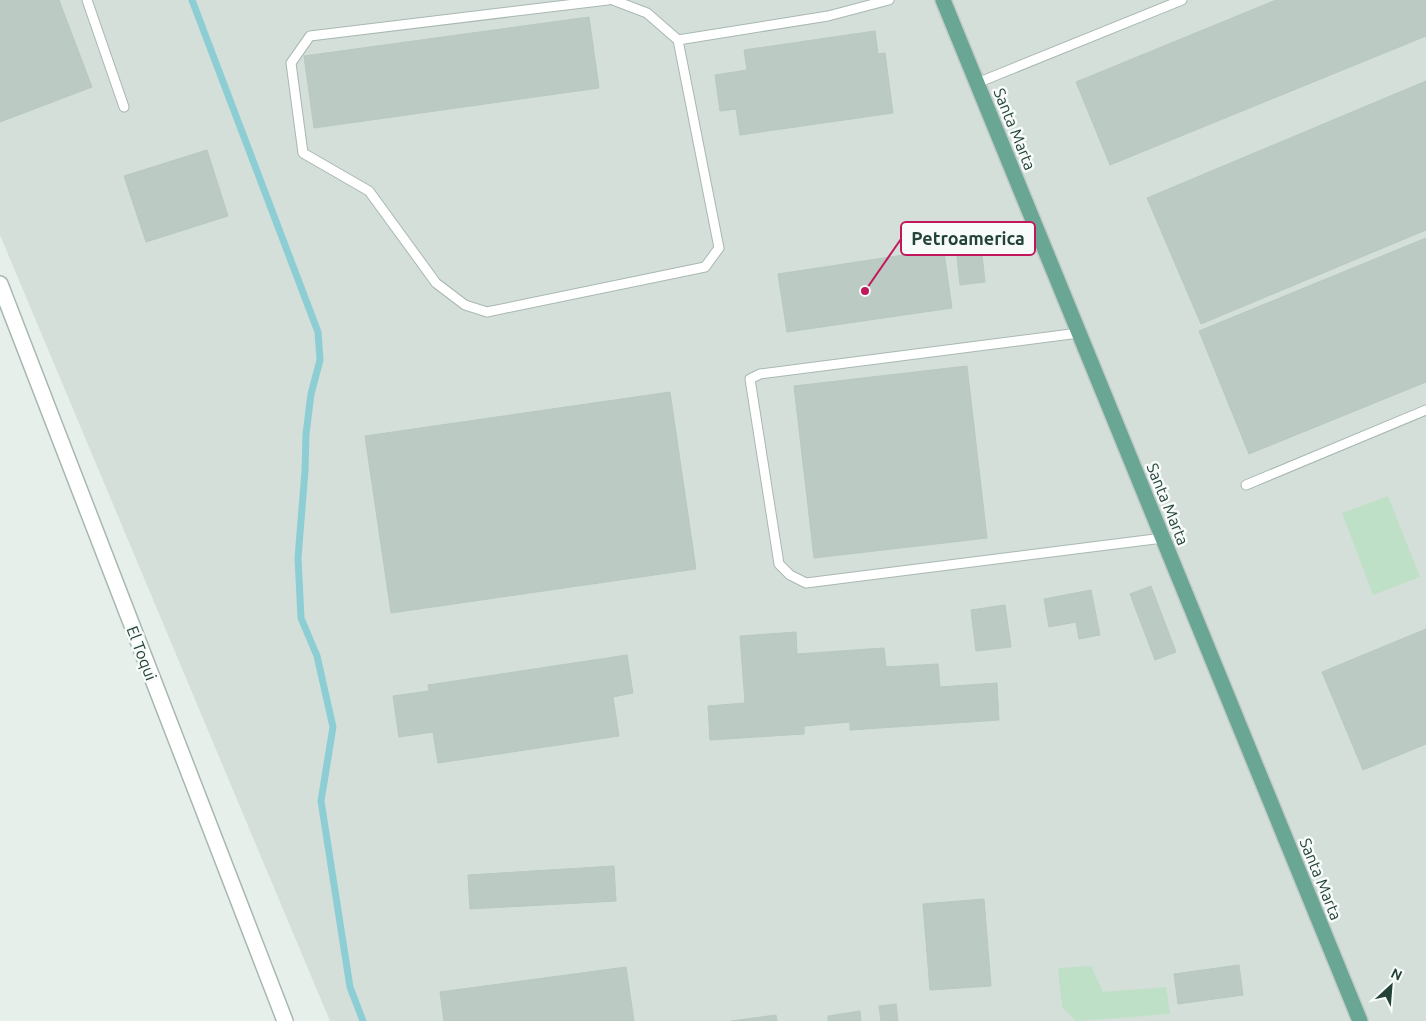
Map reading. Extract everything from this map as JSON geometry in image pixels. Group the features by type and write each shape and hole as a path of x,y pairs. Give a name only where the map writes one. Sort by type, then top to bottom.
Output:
{"main road":[{"name":"Santa Marta","path":"943,0 1360,1021"}],"street":[{"name":"El Toqui","path":"0,284 284,1021"}],"lane":[{"path":"87,0 124,107"},
{"path":"608,0 310,36 291,62 303,153 370,192 436,283 465,305 487,312 705,267 719,248 678,40 646,12 613,0"},
{"path":"678,40 828,16 889,0"},
{"path":"977,83 1182,0"},
{"path":"1079,333 760,374 750,379 779,564 790,575 806,583 1163,538"},
{"path":"1246,485 1426,410"}],"shaded area":[{"path":"0,0 1426,0 1426,1021 330,1021 0,235"}],"green space":[{"path":"1388,496 1420,577 1373,595 1342,513"},
{"path":"1091,966 1103,992 1166,987 1170,1014 1076,1021 1062,1007 1058,968"}],"building":[{"path":"0,0 59,0 92,87 0,122"},
{"path":"1276,0 1426,0 1426,36 1110,165 1076,82"},
{"path":"589,17 599,88 314,128 304,56"},
{"path":"875,31 878,54 885,53 893,113 740,135 736,109 720,111 715,75 747,70 744,50"},
{"path":"1426,81 1426,230 1201,324 1147,198"},
{"path":"207,150 228,216 146,242 124,176"},
{"path":"942,238 952,308 787,332 778,274 923,252 922,241"},
{"path":"1426,238 1426,382 1249,454 1199,331"},
{"path":"981,245 985,282 960,285 956,248"},
{"path":"967,366 987,538 814,558 794,386"},
{"path":"670,392 696,569 391,613 365,436"},
{"path":"1151,586 1176,652 1155,660 1130,594"},
{"path":"1091,590 1100,635 1079,639 1076,622 1049,627 1044,599"},
{"path":"1005,605 1011,647 976,651 971,610"},
{"path":"1426,629 1426,744 1363,770 1322,672"},
{"path":"796,632 797,654 884,648 886,667 938,664 940,687 997,683 999,720 850,730 850,722 804,726 804,734 710,740 708,706 745,703 740,636"},
{"path":"627,655 633,693 613,697 619,736 438,763 433,732 399,737 393,696 429,691 428,685"},
{"path":"614,866 616,901 470,909 468,875"},
{"path":"984,899 991,986 930,990 923,904"},
{"path":"1239,965 1243,995 1178,1004 1174,974"},
{"path":"626,967 634,1021 444,1021 440,992"},
{"path":"896,1004 898,1021 881,1021 879,1006"},
{"path":"860,1011 861,1021 828,1021 828,1016"},
{"path":"776,1015 777,1021 731,1021"}],"waterway":[{"path":"192,0 318,332 320,360 311,394 306,434 298,558 301,618 317,656 333,727 321,801 350,987 363,1021"}],"place":[{"name":"Petroamerica","path":"865,291"}]}
